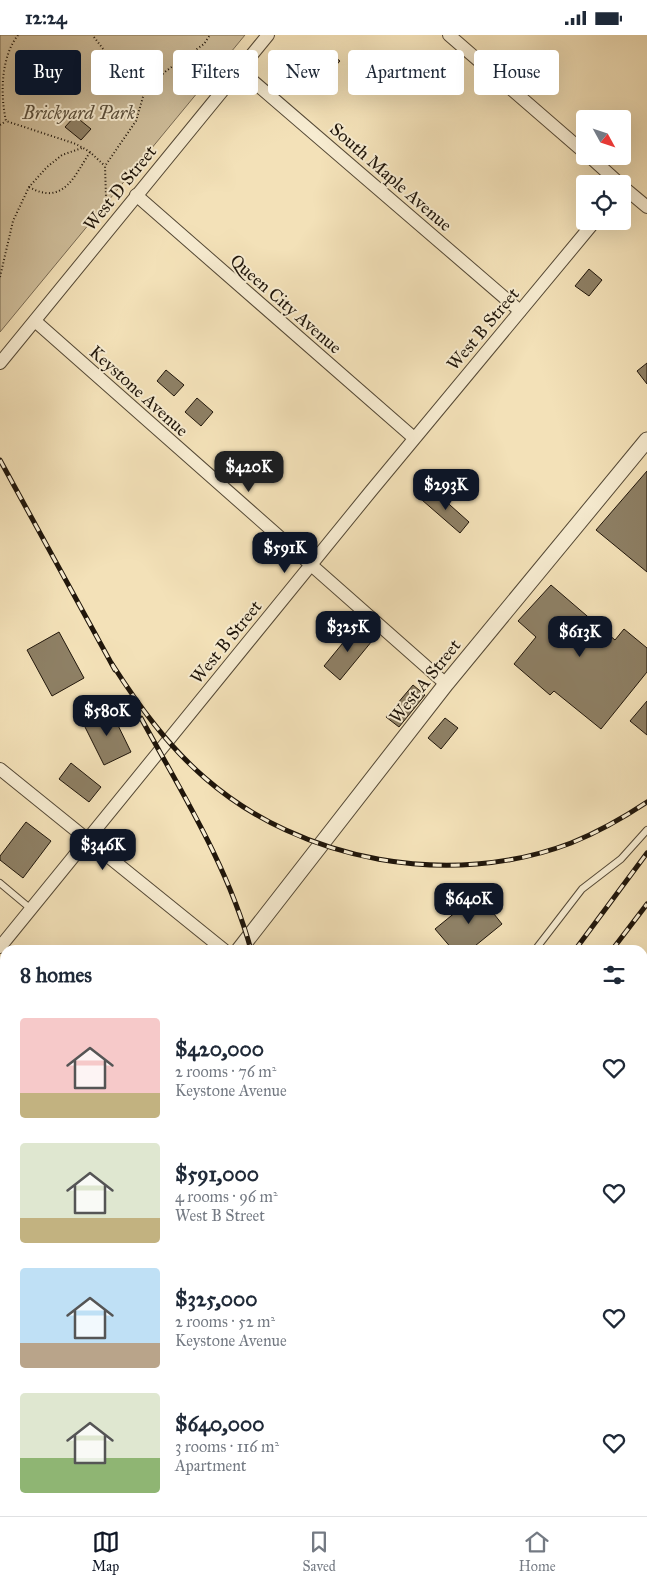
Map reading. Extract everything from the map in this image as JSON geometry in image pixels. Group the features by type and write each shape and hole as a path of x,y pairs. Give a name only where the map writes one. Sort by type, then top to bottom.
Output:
{"street":[{"name":"West D Street","path":"256,50 268,35"},
{"path":"449,35 576,145"},
{"name":"South Maple Avenue","path":"258,85 520,311"},
{"name":"West D Street","path":"0,363 219,95"},
{"path":"599,165 610,175"},
{"path":"631,194 647,207"},
{"name":"Queen City Avenue","path":"136,195 414,439"},
{"name":"West B Street","path":"2,945 414,439 588,230"},
{"name":"Keystone Avenue","path":"34,321 446,685"},
{"name":"West A Street","path":"242,945 446,685 647,439"},
{"path":"0,769 218,945"}],"lane":[{"path":"539,945 582,889 621,859 647,830"},
{"path":"0,883 31,909"}],"path":[{"path":"6,121 3,110 4,65 13,42 18,35"},
{"path":"163,74 204,44 210,35"},
{"path":"94,37 104,50"},
{"path":"122,214 106,197 105,166 136,121 143,95"},
{"path":"0,125 6,121"},
{"path":"6,121 76,144 90,152 105,166"},
{"path":"0,277 13,221 29,187 47,167 62,155 83,148"},
{"path":"29,187 46,195 58,193 66,186 90,152"}],"green space":[{"name":"Brickyard Park","path":"0,35 245,35 233,50 173,50 173,95 196,95 0,332"}],"building":[{"path":"75,116 91,129 81,140 65,127"},
{"path":"589,269 602,280 589,296 575,286"},
{"path":"647,363 647,384 637,371"},
{"path":"166,370 184,385 174,396 157,381"},
{"path":"197,398 213,412 201,426 185,412"},
{"path":"647,471 647,572 596,530"},
{"path":"432,489 469,522 460,533 422,500"},
{"path":"551,585 615,640 624,629 647,648 647,672 601,729 554,691 550,695 514,664 536,637 518,621"},
{"path":"356,627 372,641 340,680 324,666"},
{"path":"59,632 84,678 52,696 27,650"},
{"path":"413,685 425,695 399,727 386,717"},
{"path":"647,701 647,735 630,721"},
{"path":"110,709 131,752 104,765 83,723"},
{"path":"445,718 458,728 441,749 428,738"},
{"path":"71,763 101,787 89,802 59,779"},
{"path":"26,822 51,841 23,878 0,860 0,856"},
{"path":"478,894 502,924 476,945 449,945 435,929"}],"railway":[{"path":"0,460 115,670"},
{"path":"112,664 166,739 205,778 243,807 286,830 331,848 379,859 428,865 477,864 525,857 571,843 629,814 647,802"},
{"path":"141,718 188,802 217,859 230,889 249,945"},
{"path":"579,945 647,853"},
{"path":"616,945 647,904"}]}
